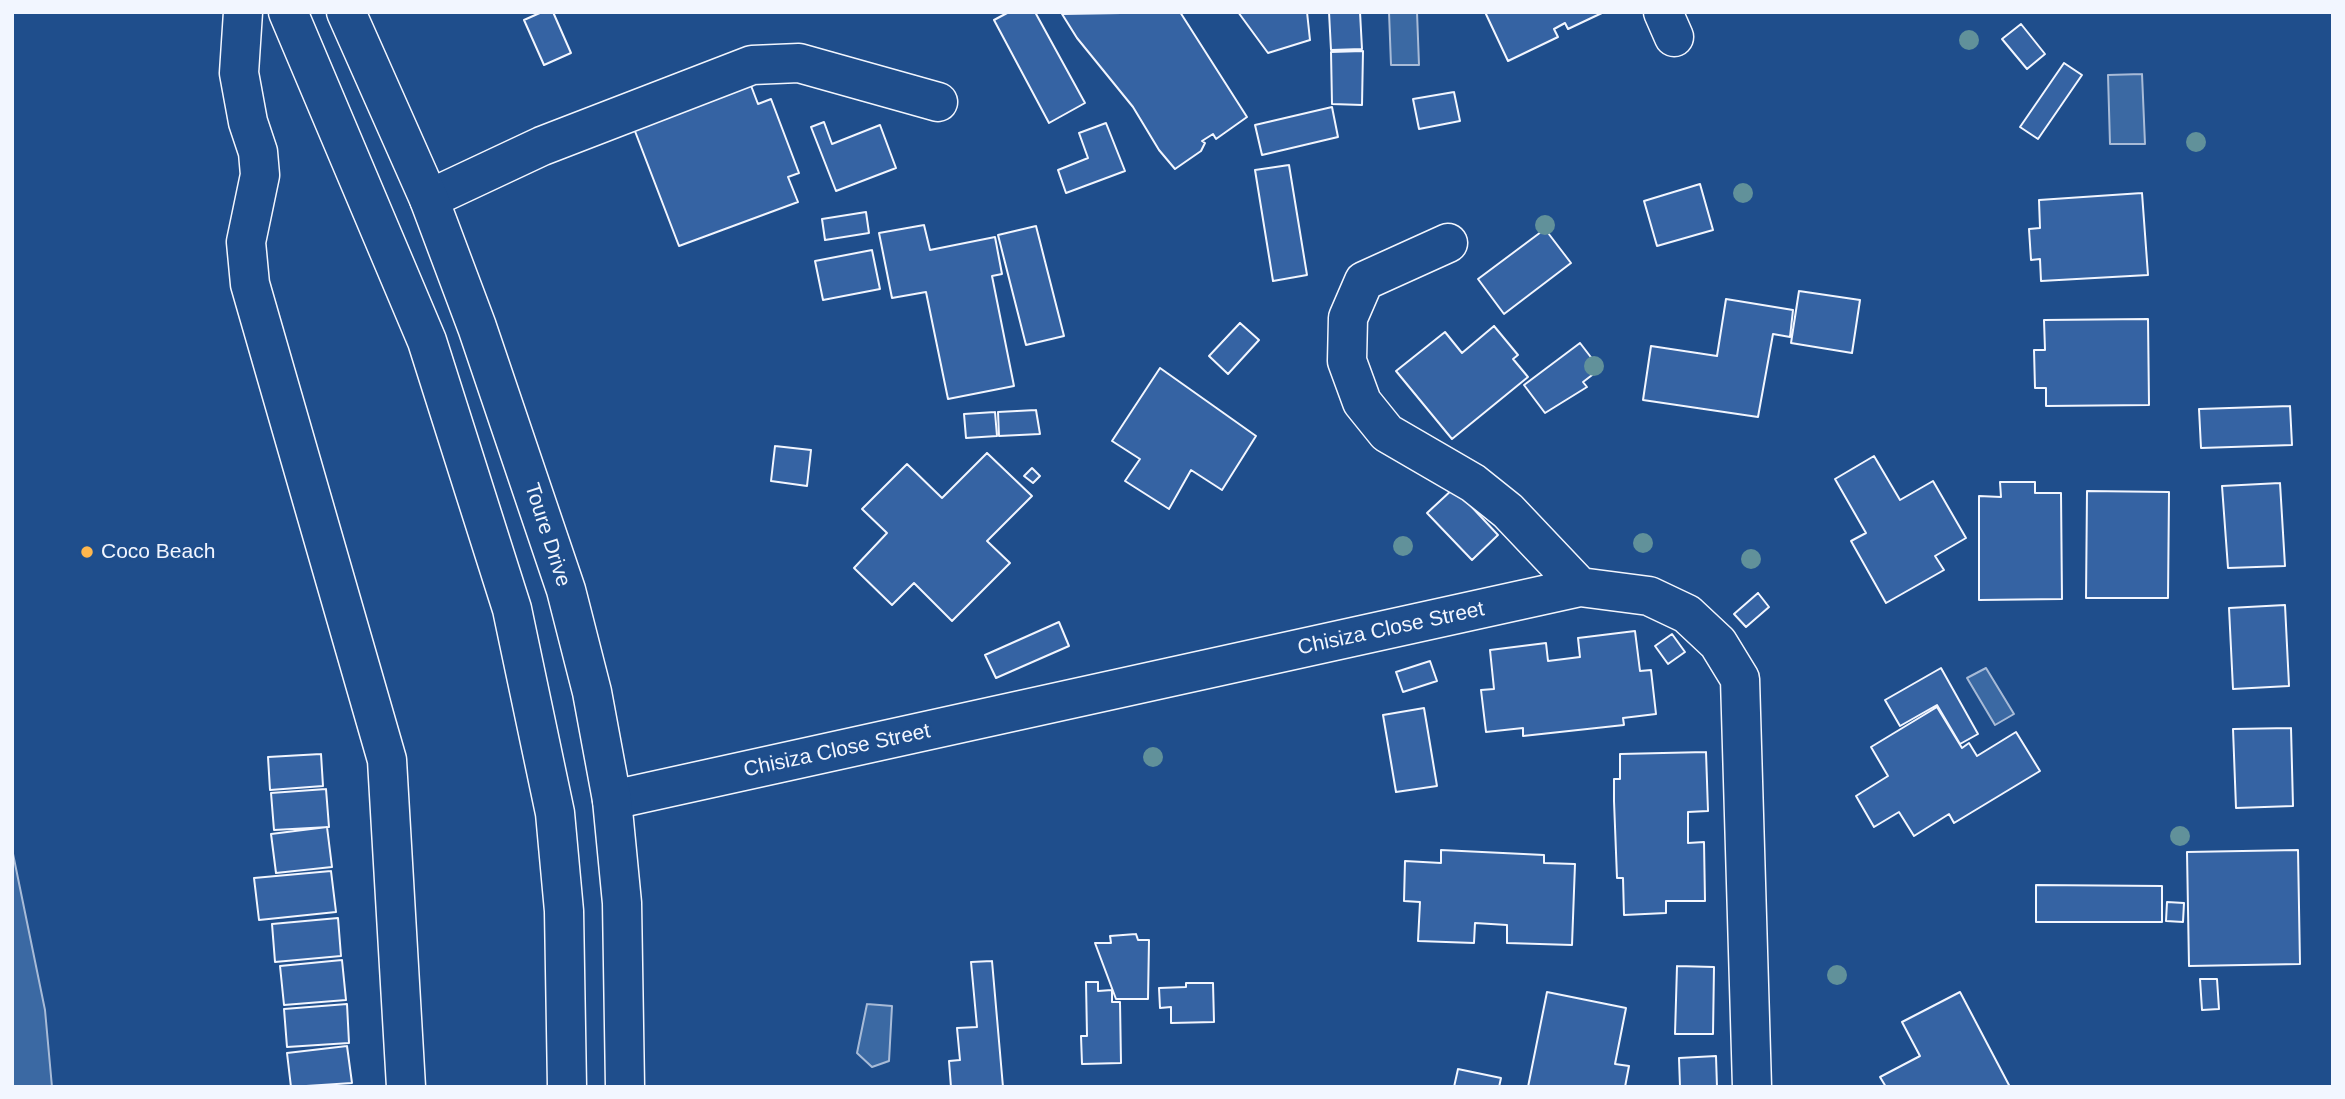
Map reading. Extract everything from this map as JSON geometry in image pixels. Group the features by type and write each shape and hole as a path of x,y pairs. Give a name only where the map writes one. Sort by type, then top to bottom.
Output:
{"main road":[{"path":"243,12 239,73 260,175 246,242 250,284 387,760 406,1087"},
{"path":"288,12 427,341 512,609 555,813 564,911 567,1087"},
{"name":"Toure Drive","path":"346,12 429,199 477,327 566,590 592,692 612,800 622,903 625,1087"},
{"path":"429,199 542,146 752,65 799,63 938,102"},
{"path":"1448,243 1364,281 1348,318 1347,361 1362,402 1387,433 1473,483 1507,511 1580,587"},
{"name":"Chisiza Close Street","path":"612,800 1580,587 1649,596 1687,614 1718,643 1740,678 1752,1087"}],"water":[{"path":"1389,12 1417,12 1419,65 1391,65"},
{"path":"2142,74 2145,144 2110,144 2108,75"},
{"path":"1986,668 2014,714 1995,725 1967,678"},
{"path":"12,849 45,1010 52,1087 12,1087"},
{"path":"867,1004 892,1006 889,1061 872,1067 857,1053"}],"building":[{"path":"542,12 553,12 571,53 544,65 524,20"},
{"path":"1009,12 1035,12 1085,103 1049,123 994,20"},
{"path":"1180,12 1247,117 1216,139 1213,134 1202,141 1205,143 1201,151 1175,169 1159,150 1133,107 1077,38 1062,14"},
{"path":"1238,12 1307,12 1310,40 1268,53"},
{"path":"1329,12 1360,12 1362,49 1331,50"},
{"path":"1485,12 1604,12 1568,29 1565,23 1554,29 1558,37 1508,61"},
{"path":"2021,24 2045,54 2027,69 2002,39"},
{"path":"1363,51 1362,105 1332,104 1331,52"},
{"path":"2064,63 2082,75 2038,139 2020,127"},
{"path":"750,83 758,104 771,99 799,173 788,177 798,202 679,246 633,126"},
{"path":"1454,92 1460,121 1419,129 1413,99"},
{"path":"1332,107 1338,137 1262,155 1255,125"},
{"path":"824,122 832,144 880,125 896,168 836,191 811,127"},
{"path":"1106,123 1125,171 1066,193 1058,170 1088,158 1079,133"},
{"path":"1289,165 1307,275 1273,281 1255,170"},
{"path":"1700,184 1713,230 1657,246 1644,201"},
{"path":"2142,193 2148,275 2041,281 2040,259 2031,260 2029,229 2040,228 2039,200"},
{"path":"866,212 869,233 825,240 822,219"},
{"path":"924,225 930,250 995,237 1002,274 992,276 1014,386 948,399 926,292 892,298 879,233"},
{"path":"1036,226 1064,336 1026,345 998,235"},
{"path":"1545,229 1571,263 1504,314 1478,279"},
{"path":"872,250 880,289 823,300 815,261"},
{"path":"1799,291 1860,300 1852,353 1791,343"},
{"path":"1726,299 1793,310 1790,337 1773,334 1758,417 1643,400 1651,346 1717,356"},
{"path":"2148,319 2149,405 2046,406 2046,388 2035,388 2034,350 2045,350 2044,320"},
{"path":"1240,323 1259,340 1228,374 1209,356"},
{"path":"1494,326 1518,355 1513,359 1528,377 1452,439 1396,371 1445,332 1462,353"},
{"path":"1580,343 1600,369 1583,382 1587,387 1545,413 1524,385"},
{"path":"1160,368 1256,436 1222,490 1191,470 1169,509 1125,481 1140,459 1112,441"},
{"path":"2290,406 2292,445 2201,448 2199,409"},
{"path":"1036,410 1040,434 999,436 998,412"},
{"path":"995,412 997,436 966,438 964,414"},
{"path":"775,446 811,450 807,486 771,481"},
{"path":"987,453 1032,496 987,541 1010,563 952,621 914,583 892,605 854,568 887,533 862,509 907,464 942,498"},
{"path":"1874,456 1900,500 1933,481 1966,538 1935,556 1944,570 1886,603 1851,541 1866,533 1835,479"},
{"path":"1032,468 1040,476 1033,483 1024,476"},
{"path":"2000,482 2035,482 2035,493 2061,493 2062,599 1979,600 1979,496 2001,497"},
{"path":"2280,483 2285,566 2228,568 2222,486"},
{"path":"1454,488 1498,535 1472,560 1427,513"},
{"path":"2087,491 2169,492 2168,598 2086,598"},
{"path":"1758,593 1769,607 1746,627 1734,614"},
{"path":"2285,605 2289,686 2233,689 2229,608"},
{"path":"1059,622 1069,646 996,678 985,655"},
{"path":"1635,631 1640,671 1651,670 1656,714 1623,718 1624,725 1523,736 1523,728 1486,732 1481,690 1494,689 1490,650 1546,643 1548,661 1580,657 1578,638"},
{"path":"1672,634 1685,652 1668,664 1655,646"},
{"path":"1430,661 1437,681 1403,692 1396,672"},
{"path":"1941,668 1978,734 1960,744 1937,705 1900,726 1885,700"},
{"path":"1937,707 1962,748 1969,743 1977,756 2016,732 2040,771 1954,823 1949,814 1914,836 1899,812 1874,827 1856,796 1888,776 1871,747"},
{"path":"1424,708 1437,786 1396,792 1383,715"},
{"path":"2291,728 2293,806 2236,808 2233,729"},
{"path":"1706,752 1708,811 1688,812 1688,843 1704,842 1705,901 1666,901 1666,913 1624,915 1623,878 1617,878 1614,801 1614,779 1620,779 1620,754"},
{"path":"321,754 323,786 270,790 268,757"},
{"path":"326,789 329,827 274,830 271,793"},
{"path":"327,827 332,867 276,873 271,834"},
{"path":"1441,850 1544,855 1544,863 1575,864 1572,945 1507,943 1507,925 1475,923 1474,943 1418,941 1420,902 1404,901 1405,861 1441,863"},
{"path":"2298,850 2300,964 2189,966 2187,852"},
{"path":"331,871 336,912 259,920 254,878"},
{"path":"2036,885 2162,886 2162,922 2036,922"},
{"path":"2167,902 2184,903 2183,922 2166,921"},
{"path":"338,918 341,956 275,962 272,924"},
{"path":"1136,934 1138,940 1149,940 1148,999 1116,999 1095,943 1111,943 1110,936"},
{"path":"342,960 346,1000 284,1005 280,966"},
{"path":"992,961 1003,1087 951,1087 949,1061 960,1060 957,1028 977,1027 971,962"},
{"path":"1677,966 1714,967 1713,1034 1675,1034"},
{"path":"2200,979 2217,979 2219,1009 2202,1010"},
{"path":"1086,982 1098,982 1098,991 1112,990 1112,1002 1120,1002 1121,1063 1082,1064 1081,1036 1087,1036"},
{"path":"1186,983 1213,983 1214,1022 1171,1023 1171,1007 1160,1008 1159,988 1186,987"},
{"path":"1547,992 1626,1008 1615,1064 1629,1066 1625,1087 1528,1087"},
{"path":"1960,992 2010,1087 1886,1087 1880,1077 1920,1056 1902,1022"},
{"path":"347,1004 349,1043 287,1047 284,1009"},
{"path":"347,1046 352,1083 291,1087 287,1053"},
{"path":"1716,1056 1717,1087 1680,1087 1679,1058"},
{"path":"1458,1069 1501,1078 1499,1087 1454,1087"}],"place":[{"name":"Coco Beach","path":"87,552"}]}
